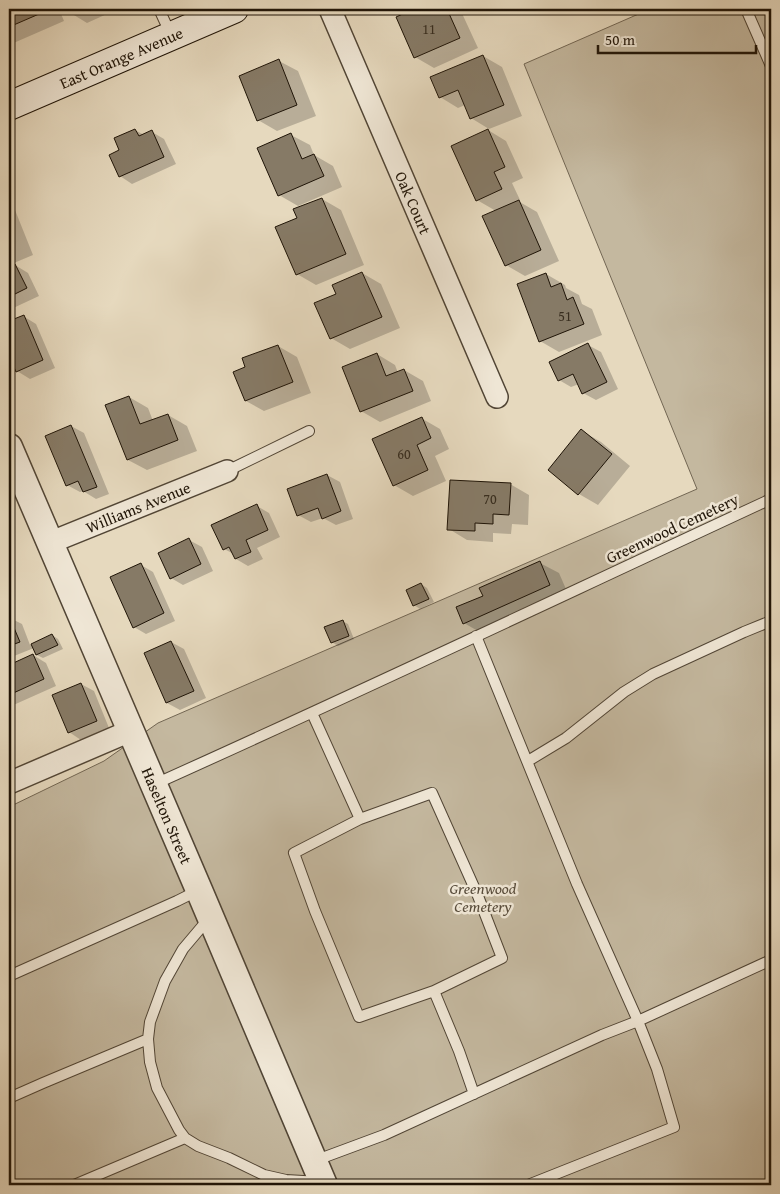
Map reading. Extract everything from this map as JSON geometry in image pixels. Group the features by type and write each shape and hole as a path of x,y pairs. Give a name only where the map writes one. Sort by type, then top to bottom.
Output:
{"main road":[{"name":"East Orange Avenue","path":"9,106 234,9"}],"street":[{"name":"Oak Court","path":"330,9 498,397"},
{"name":"Haselton Street","path":"9,447 320,1176"},
{"name":"Williams Avenue","path":"50,543 227,471"},
{"path":"9,783 130,731"}],"lane":[{"path":"159,9 171,36"},
{"path":"746,9 771,66"},
{"path":"227,471 309,431"},
{"name":"Greenwood Cemetery","path":"153,785 312,714 771,499"},
{"path":"528,761 566,738 624,692 653,674 771,621"},
{"path":"476,636 577,884 657,1068 674,1127 528,1185"},
{"path":"312,714 360,820"},
{"path":"432,793 478,896 502,958 434,991 359,1017 315,911 294,853 360,820 432,793"},
{"path":"9,976 199,890"},
{"path":"210,917 183,949 165,981 150,1022 148,1039 150,1062 157,1088 185,1138 198,1146 264,1175 286,1180 320,1176 384,1135 771,960"},
{"path":"434,991 460,1051 474,1094"},
{"path":"9,1098 148,1039"},
{"path":"74,1185 185,1138"}],"green space":[{"name":"Greenwood Cemetery","path":"650,9 771,9 771,1177 751,1185 9,1185 9,807 104,761 158,723 697,489 524,64"}],"building":[{"path":"9,9 46,9 46,11 9,27"},
{"path":"414,9 447,9 460,38 414,58 396,17"},
{"path":"483,55 504,105 470,119 458,90 439,98 430,77"},
{"path":"279,59 297,105 257,121 239,76"},
{"path":"135,129 139,136 152,130 164,157 119,177 109,155 119,150 114,138"},
{"path":"488,129 505,167 494,172 502,189 476,201 451,146"},
{"path":"291,133 302,159 314,154 324,176 278,196 257,148"},
{"path":"322,198 346,254 296,275 275,227 297,218 293,209"},
{"path":"519,200 541,250 505,266 482,216"},
{"path":"15,264 27,288 9,297 9,267"},
{"path":"362,272 382,317 330,339 314,303 336,294 332,285"},
{"path":"546,273 551,287 561,283 567,300 573,297 584,324 539,342 517,284"},
{"path":"24,315 43,360 16,372 9,355 9,321"},
{"path":"588,343 607,382 582,394 573,374 558,381 549,362"},
{"path":"278,345 293,382 245,401 233,372 245,367 242,358"},
{"path":"377,353 386,376 404,369 413,391 360,412 342,367"},
{"path":"129,396 140,424 168,414 178,440 127,460 105,405"},
{"path":"422,417 431,438 417,445 428,470 393,486 372,439"},
{"path":"71,425 97,487 83,492 78,481 66,486 45,436"},
{"path":"581,429 612,454 578,495 548,470"},
{"path":"327,474 341,511 322,519 318,508 297,516 287,489"},
{"path":"450,480 511,483 509,515 493,514 493,524 475,523 475,531 447,530"},
{"path":"257,504 268,530 246,540 251,552 235,559 229,547 223,550 211,525"},
{"path":"189,538 201,564 170,579 158,553"},
{"path":"540,561 550,585 463,624 456,607 483,596 479,588"},
{"path":"141,563 164,613 133,628 110,577"},
{"path":"421,583 429,599 413,606 406,590"},
{"path":"9,616 20,642 9,646"},
{"path":"343,620 349,636 331,643 324,627"},
{"path":"52,634 58,645 36,655 31,644"},
{"path":"171,641 194,691 166,703 144,653"},
{"path":"33,654 44,679 9,695 9,665"},
{"path":"81,683 97,721 68,733 52,695"}]}
